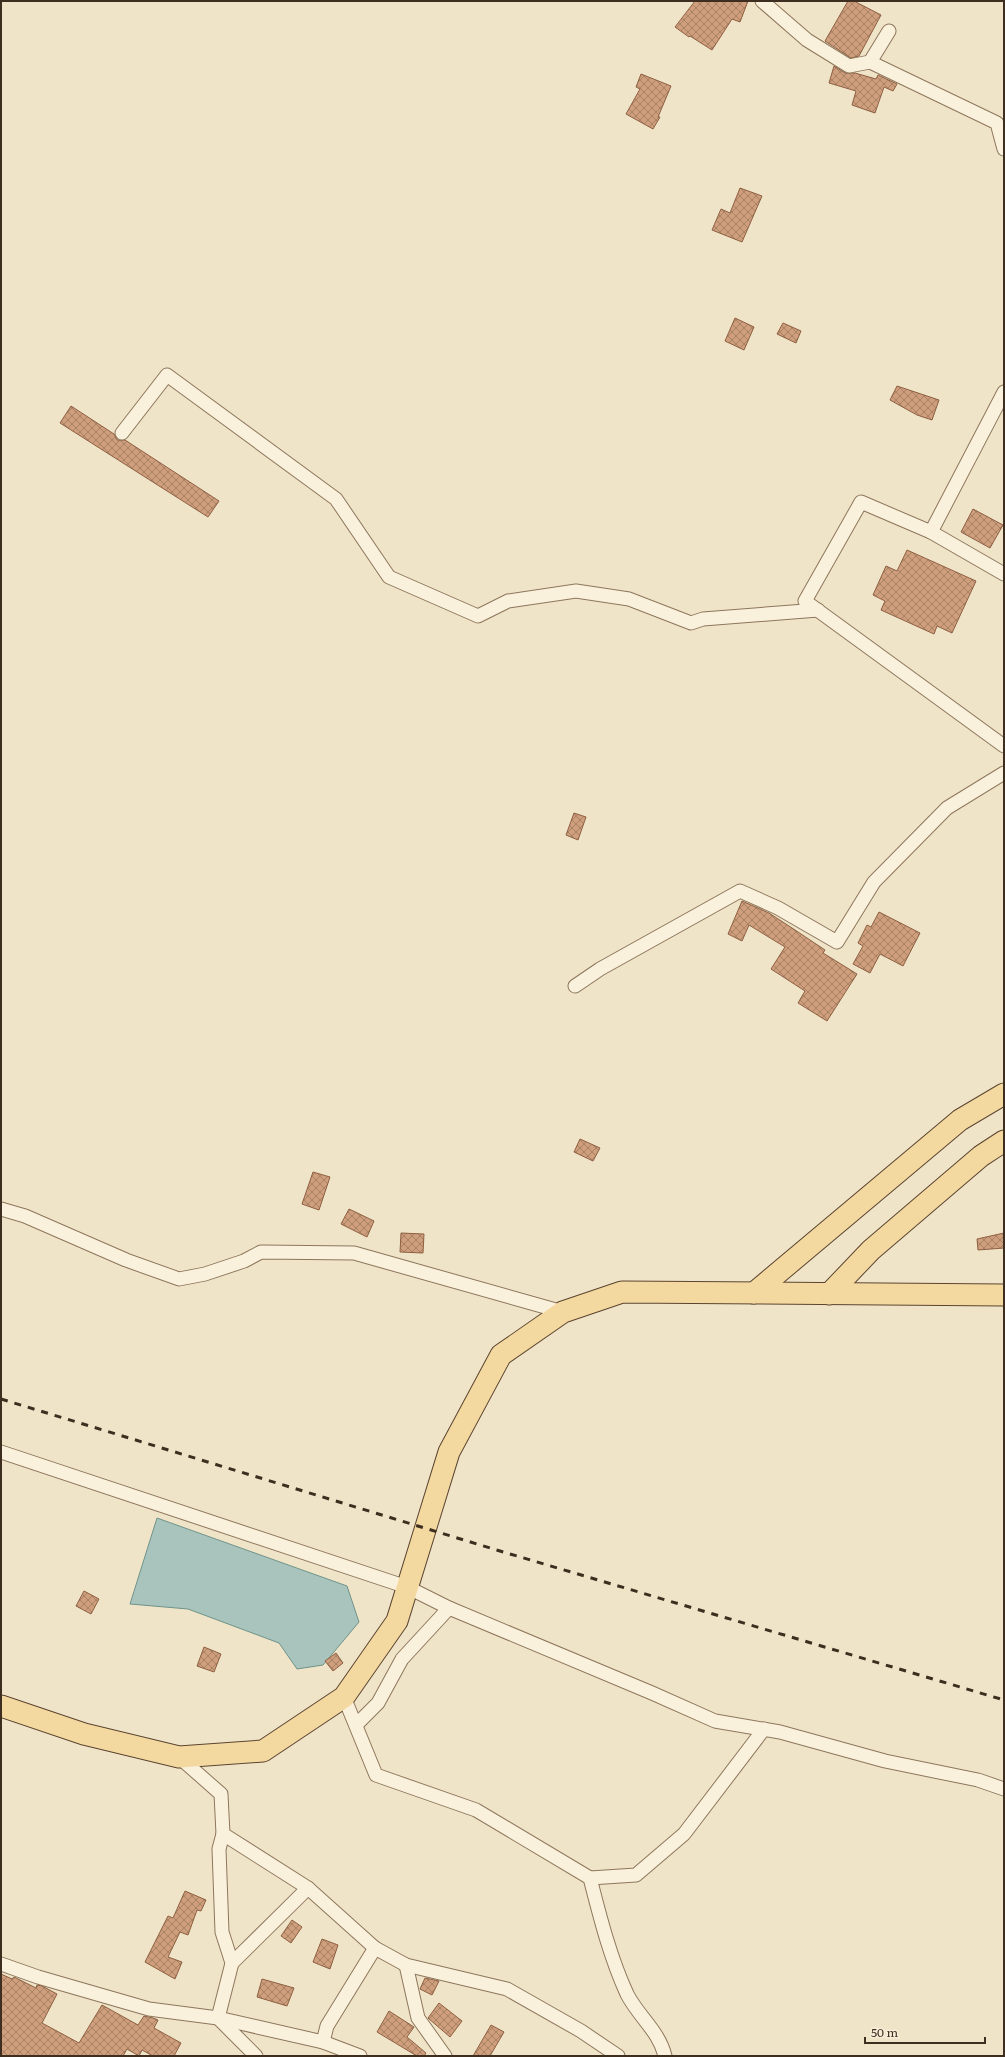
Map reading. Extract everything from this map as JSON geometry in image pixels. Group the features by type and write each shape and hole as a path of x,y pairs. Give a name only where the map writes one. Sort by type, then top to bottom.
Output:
{"main road":[{"path":"754,1293 960,1120 1004,1094"},
{"path":"829,1294 871,1250 981,1156 1004,1141"},
{"path":"1,1706 84,1734 180,1757 263,1752 344,1697 397,1621 449,1452 501,1356 563,1312 622,1292 1004,1295"}],"street":[{"path":"762,1 807,40 849,66 870,62 997,123 1004,149"},
{"path":"870,62 889,30"},
{"path":"122,433 167,375 336,499 389,577 478,616 508,601 576,592 629,599 691,623 702,619 818,610"},
{"path":"931,532 1004,392"},
{"path":"1004,574 931,532 861,502 805,601 1004,746"},
{"path":"575,986 600,969 740,891 778,908 836,942 874,882 905,850 947,808 1004,773"},
{"path":"1,1208 25,1216 126,1260 179,1279 205,1274 261,1252 354,1253 563,1312"},
{"path":"1,1452 407,1587 449,1608 715,1721 780,1732 885,1761 978,1780 1004,1789"},
{"path":"356,1725 378,1703 402,1659 449,1608"},
{"path":"344,1697 376,1775 476,1810 590,1878 636,1875 684,1834 764,1729"},
{"path":"180,1757 221,1794 223,1834 219,1849 222,1932 232,1963"},
{"path":"223,1834 308,1888 375,1948 406,1965 507,1989 581,2031 618,2056"},
{"path":"590,1878 606,1938 628,1995 662,2043 665,2056"},
{"path":"218,2018 232,1963 308,1888"},
{"path":"323,2042 327,2026 375,1948"},
{"path":"1,1964 38,1977 149,2009 218,2018 323,2042 360,2056"},
{"path":"406,1965 418,2018 445,2056"},
{"path":"218,2018 256,2056"}],"water":[{"path":"157,1518 347,1586 359,1622 323,1665 297,1669 279,1643 188,1609 130,1604"}],"building":[{"path":"695,1 748,1 740,22 732,19 712,50 675,27"},
{"path":"848,1 854,1 881,15 859,56 851,58 825,41"},
{"path":"834,66 845,73 855,73 876,79 878,75 897,84 893,91 884,87 875,113 852,105 856,91 829,83"},
{"path":"641,74 671,86 658,117 660,117 653,129 626,114 640,89 636,87"},
{"path":"740,188 762,196 742,242 712,230 721,209 730,213"},
{"path":"735,318 754,327 744,350 725,341"},
{"path":"783,323 801,331 796,343 777,334"},
{"path":"897,386 939,400 932,420 917,415 890,400"},
{"path":"71,406 114,434 117,440 125,440 219,501 208,517 60,423"},
{"path":"973,509 1003,525 990,548 961,532"},
{"path":"907,550 976,581 952,633 937,626 934,634 881,610 885,601 873,595 886,566 897,571"},
{"path":"574,813 586,817 578,840 566,835"},
{"path":"742,901 769,913 825,950 823,953 857,974 827,1021 798,1003 805,991 771,969 785,947 749,925 742,941 728,934"},
{"path":"879,912 920,933 903,966 880,954 870,973 853,964 863,946 858,943 867,925 871,927"},
{"path":"580,1139 600,1148 593,1161 574,1152"},
{"path":"313,1172 330,1177 319,1210 302,1204"},
{"path":"349,1209 374,1221 367,1237 341,1224"},
{"path":"401,1233 424,1234 423,1253 400,1252"},
{"path":"1004,1233 1004,1248 978,1250 977,1239"},
{"path":"84,1591 99,1599 91,1614 76,1606"},
{"path":"204,1647 221,1654 214,1672 197,1666"},
{"path":"336,1653 343,1663 333,1671 325,1661"},
{"path":"185,1891 206,1900 201,1911 197,1910 188,1935 180,1932 168,1957 182,1962 175,1979 145,1962 168,1916 173,1918"},
{"path":"292,1920 302,1927 291,1943 281,1936"},
{"path":"322,1939 338,1945 330,1969 313,1962"},
{"path":"1,1974 12,1979 14,1977 36,1988 37,1985 42,1986 57,1994 42,2023 79,2043 102,2005 138,2025 144,2016 158,2020 154,2028 181,2043 174,2056 153,2056 142,2050 139,2056 127,2049 123,2056 1,2056"},
{"path":"425,1978 439,1981 432,1995 420,1989"},
{"path":"262,1979 294,1988 287,2006 257,1997"},
{"path":"439,2003 462,2021 450,2037 428,2018"},
{"path":"389,2011 414,2027 407,2037 426,2053 424,2056 417,2056 377,2032"},
{"path":"491,2025 504,2032 490,2056 473,2056"}],"railway":[{"path":"1,1399 500,1551 1004,1700"}]}
